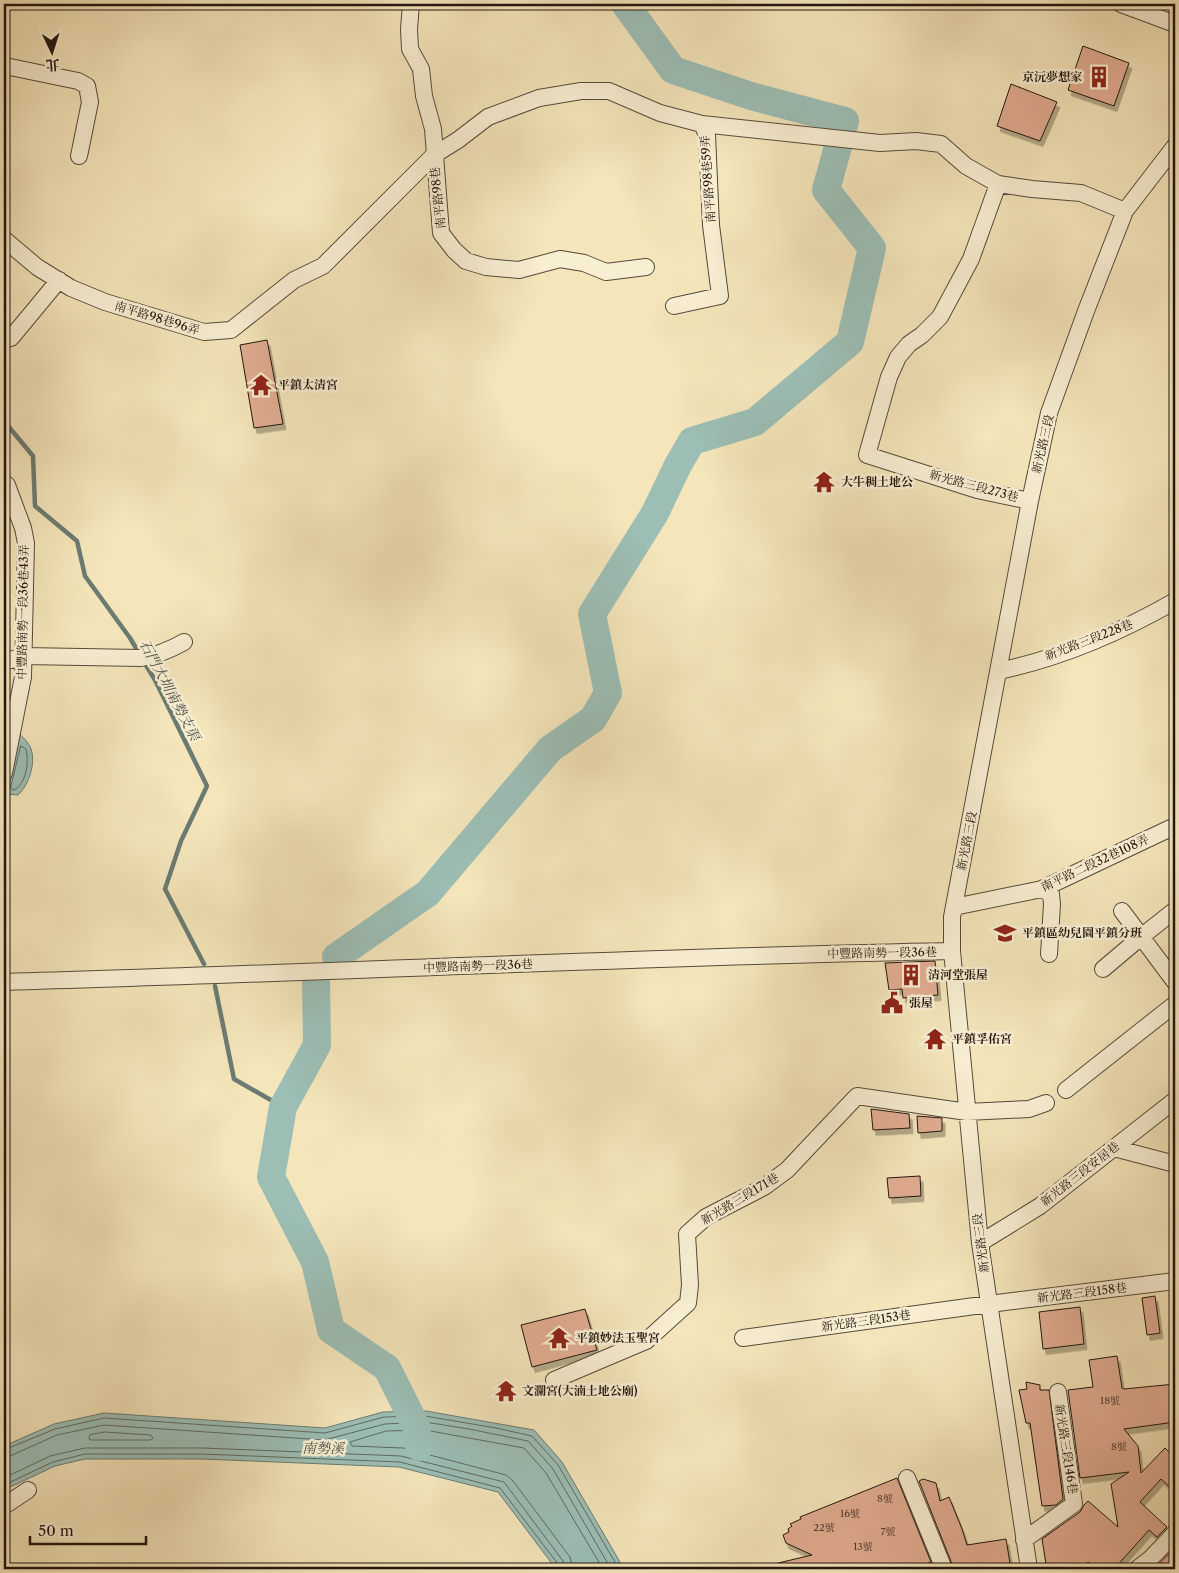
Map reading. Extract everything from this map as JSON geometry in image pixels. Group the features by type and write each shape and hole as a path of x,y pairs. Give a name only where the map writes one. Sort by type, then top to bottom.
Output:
{"street":[{"name":"南平路98巷","path":"411,4 410,48 421,69 424,96 432,129 441,233 454,250 466,262 486,267 519,270 560,258 584,263 606,272 646,267"},
{"path":"1121,4 1175,24"},
{"path":"4,67 78,81 87,86 90,102 79,156"},
{"name":"南平路98巷59弄","path":"434,155 458,140 488,117 539,98 581,91 609,91 660,113 702,124 707,135 711,225 720,296 674,306"},
{"path":"702,124 880,143 916,141 940,144 966,166 998,184 1081,193 1125,211"},
{"name":"新光路三段","path":"1029,1569 980,1243 952,951 952,917 1030,501 1050,413 1086,311 1125,211 1175,146"},
{"name":"南平路98巷96弄","path":"4,239 37,267 71,288 105,302 204,332 231,330 294,280 323,266 434,155"},
{"name":"新光路三段273巷","path":"998,184 971,259 940,317 922,335 909,344 898,357 889,377 867,455 977,490 1030,501"},
{"path":"4,334 11,338 59,280"},
{"name":"中豐路南勢一段36巷43弄","path":"4,483 7,485 23,528 26,543 24,677 4,773"},
{"name":"新光路三段228巷","path":"999,671 1072,649 1112,633 1175,601"},
{"path":"4,662 23,656 149,657 169,651 184,642"},
{"name":"南平路二段32巷108弄","path":"954,907 1042,889 1175,826"},
{"path":"1042,889 1050,894 1052,904 1049,954"},
{"path":"1104,969 1175,910"},
{"path":"1122,911 1175,982"},
{"name":"中豐路南勢一段36巷","path":"4,982 752,955 952,951"},
{"path":"1066,1090 1175,1004"},
{"name":"新光路三段171巷","path":"554,1380 646,1341 688,1303 690,1285 687,1234 706,1217 764,1187 787,1170 857,1096 967,1112 1028,1109 1046,1103"},
{"name":"新光路三段安居巷","path":"980,1243 1040,1206 1175,1100"},
{"path":"1114,1148 1175,1164"},
{"name":"新光路三段158巷","path":"989,1304 1175,1281"},
{"name":"新光路三段153巷","path":"743,1338 989,1304"},
{"name":"新光路三段146巷","path":"1024,1540 1074,1504 1058,1392"},
{"path":"907,1478 944,1569"},
{"path":"4,1506 28,1490"},
{"path":"1137,1569 1151,1558 1175,1533"}],"water":[{"path":"18,733 26,740 31,749 33,761 31,774 18,795 4,794"},
{"name":"南勢溪","path":"426,1411 534,1430 562,1462 624,1569 556,1569 498,1492 399,1467 202,1459 85,1459 55,1466 4,1490 4,1446 54,1424 104,1413 325,1428 383,1412"}],"building":[{"name":"京沅夢想家","path":"1083,46 1129,63 1114,106 1068,90"},
{"name":"京沅夢想家","path":"1011,84 1057,102 1040,141 997,126"},
{"name":"平鎮太清宮","path":"267,340 283,424 254,428 240,345"},
{"name":"清河堂張屋","path":"935,961 938,995 903,998 902,989 889,990 885,963"},
{"path":"871,1109 909,1114 910,1128 873,1130"},
{"path":"917,1116 942,1118 942,1131 918,1133"},
{"path":"920,1176 921,1196 889,1198 887,1178"},
{"path":"1155,1296 1160,1333 1147,1335 1142,1298"},
{"path":"1080,1307 1084,1344 1043,1349 1039,1312"},
{"name":"平鎮妙法玉聖宮","path":"585,1309 597,1350 532,1367 521,1325"},
{"path":"1117,1356 1122,1388 1124,1389 1175,1384 1175,1422 1124,1429 1138,1446 1141,1473 1165,1448 1175,1458 1175,1492 1161,1479 1140,1502 1167,1527 1157,1537 1149,1530 1114,1569 1096,1569 1088,1562 1081,1569 1053,1569 1046,1564 1042,1539 1080,1512 1088,1501 1118,1527 1111,1484 1129,1472 1080,1478 1068,1390 1093,1387 1089,1360"},
{"path":"1026,1382 1040,1385 1040,1390 1049,1390 1063,1499 1056,1505 1042,1506 1030,1423 1026,1423 1019,1390 1027,1389"},
{"path":"897,1478 931,1562 914,1569 775,1569 774,1564 812,1555 786,1543 783,1535 789,1532 788,1529 792,1526 790,1524 801,1519 800,1517"},
{"path":"923,1479 936,1483 940,1501 949,1497 967,1545 1006,1539 1011,1569 954,1569 919,1481"},
{"path":"1175,1547 1175,1569 1159,1569 1157,1566"}],"waterway":[{"path":"336,957 428,893 550,749 593,719 608,693 592,614 655,513 692,441 755,422 850,342 872,248 826,190 845,121 751,96 673,70 625,4"},
{"name":"石門大圳南勢支渠","path":"4,421 33,456 35,506 77,541 85,576 139,653"},
{"name":"石門大圳南勢支渠","path":"144,662 155,680 207,786 181,841 165,889 204,964"},
{"path":"316,978 317,1045 283,1107 271,1177 315,1262 331,1330 387,1368 416,1426 419,1447"},
{"name":"石門大圳南勢支渠","path":"215,986 234,1079 283,1107"}],"place":[{"name":"京沅夢想家","path":"1099,77"},
{"name":"平鎮太清宮","path":"261,385"},
{"name":"大牛稠土地公","path":"824,482"},
{"name":"平鎮區幼兒園平鎮分班","path":"1005,933"},
{"name":"清河堂張屋","path":"911,975"},
{"name":"張屋","path":"892,1003"},
{"name":"平鎮孚佑宮","path":"935,1039"},
{"name":"平鎮妙法玉聖宮","path":"559,1338"},
{"name":"文瀾宮(大湳土地公廟)","path":"506,1391"}]}
